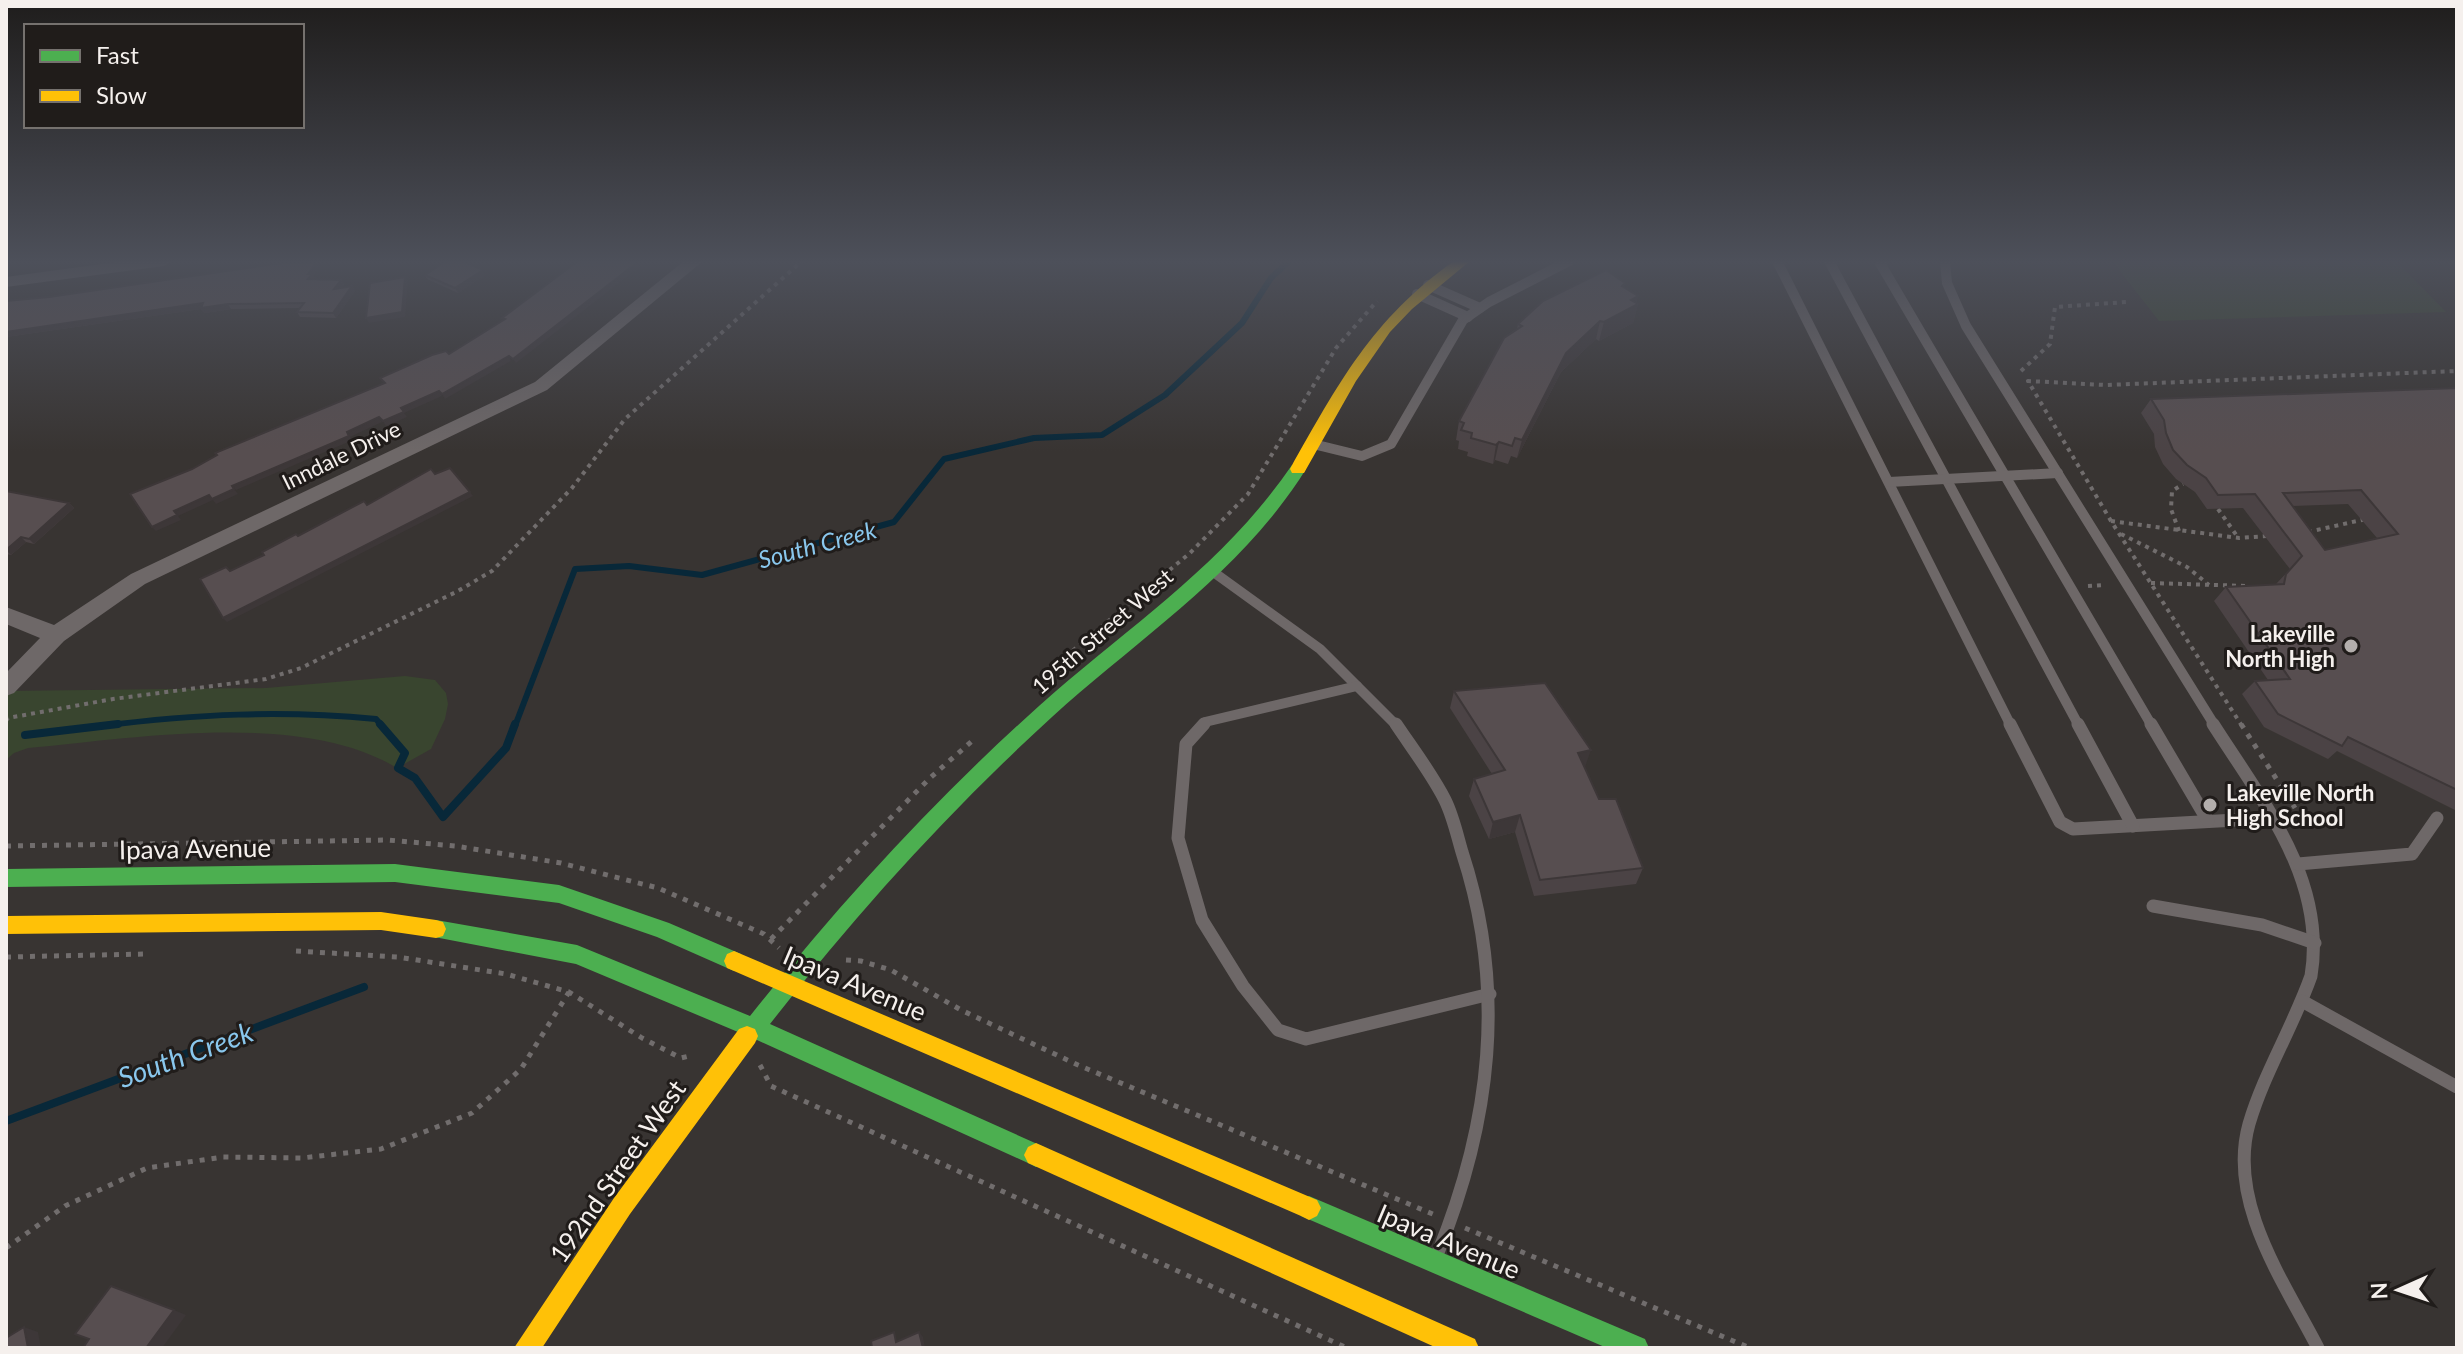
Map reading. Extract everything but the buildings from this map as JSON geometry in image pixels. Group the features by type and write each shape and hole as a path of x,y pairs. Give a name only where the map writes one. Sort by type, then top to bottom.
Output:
{"street":[{"name":"Inndale Drive","path":"6,687 56,635 138,579 541,386 617,324"},
{"name":"195th Street West","path":"752,1027 787,982 886,871 992,762 1064,695 1211,570 1267,514 1289,485 1359,359 1385,324"},
{"path":"6,615 56,635"},
{"name":"Ipava Avenue","path":"6,878 395,873 559,894 662,930 787,982 1636,1348"},
{"path":"6,925 248,921 396,923 488,936 577,955 752,1027 1466,1348"},
{"name":"192nd Street West","path":"527,1348 622,1205 752,1027"}],"lane":[{"path":"1312,444 1360,458 1377,454 1391,444 1461,324"},
{"path":"1809,324 2060,822 2073,829 2272,818"},
{"path":"1863,324 2133,826"},
{"path":"1916,324 2208,821"},
{"path":"1966,324 2272,818 2298,864 2313,903 2315,943 2302,1001 2252,1117 2245,1143 2245,1175 2251,1207 2318,1348"},
{"path":"1889,482 2058,473"},
{"path":"1211,570 1320,649 1396,724 1446,801 1475,891 1490,994 1482,1112 1451,1221 1434,1263"},
{"path":"1357,686 1205,722 1186,744 1178,838 1202,920 1243,986 1278,1030 1306,1039 1490,994"},
{"path":"2298,864 2412,854 2437,818"},
{"path":"2153,906 2262,925 2315,943"},
{"path":"2302,1001 2457,1087"}],"path":[{"path":"6,721 8,718 113,699 266,679 301,668 456,592 492,571 572,488 625,419 731,324"},
{"path":"1041,677 1190,553 1248,494 1336,348 1357,324"},
{"path":"2021,371 2050,344 2053,324"},
{"path":"2295,808 2111,521 2028,381 2106,385 2457,371"},
{"path":"2179,531 2171,500 2172,491 2183,484"},
{"path":"2218,509 2239,538"},
{"path":"2297,535 2343,522 2375,518"},
{"path":"2111,521 2239,538 2268,536"},
{"path":"2119,533 2187,567 2209,585"},
{"path":"2151,583 2261,587"},
{"path":"771,939 930,778 975,738"},
{"path":"6,1248 65,1206 147,1168 223,1157 302,1158 381,1149 472,1113 521,1069 569,992"}],"green space":[{"path":"405,676 435,680 446,693 448,704 445,719 431,749 397,768 358,750 314,739 217,732 28,748 6,760 6,691 266,688"}],"waterway":[{"name":"South Creek","path":"515,726 575,569 629,566 702,575 894,522 944,459 1034,438 1102,435 1165,395 1241,324"},
{"path":"102,726 205,716 272,714 376,719 382,726"},
{"path":"102,726 118,724"},
{"name":"South Creek","path":"380,724 405,753 398,768 415,778 443,817 506,748 515,724"},
{"path":"25,735 102,726"},
{"name":"South Creek","path":"6,1121 364,987"}],"traffic: fast":[{"path":"747,1036 852,908 927,827 1046,711 1214,569 1273,505 1298,469"},
{"path":"6,878 395,873 559,894 662,930 734,961"},
{"path":"436,929 577,955 752,1027 1036,1155"},
{"path":"1309,1208 1636,1348"}],"traffic: slow":[{"path":"1298,469 1349,380 1390,324"},
{"path":"6,925 381,921 436,929"},
{"path":"734,961 1309,1208"},
{"path":"527,1348 622,1206 747,1036"},
{"path":"1036,1155 1466,1348"}],"place":[{"name":"Lakeville North High","path":"2351,646"},
{"name":"Lakeville North High School","path":"2210,805"}]}
